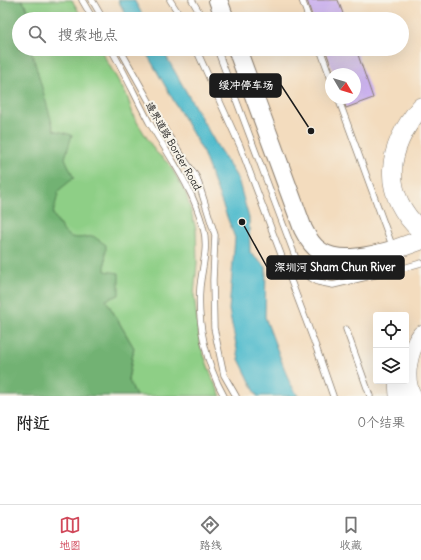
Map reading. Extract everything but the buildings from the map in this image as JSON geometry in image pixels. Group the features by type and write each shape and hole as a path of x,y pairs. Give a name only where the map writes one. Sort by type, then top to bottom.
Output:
{"highway":[{"path":"218,0 222,12"},
{"path":"240,56 303,229 313,245 320,251 336,258 351,258 369,256 395,250 421,240"},
{"path":"421,107 402,132 392,168 393,182 401,206 407,216 421,231"}],"main road":[{"path":"413,396 410,390 408,372 413,337 421,320"},
{"path":"397,384 398,396"}],"lane":[{"path":"82,0 89,12"},
{"path":"92,0 99,12"},
{"path":"170,0 178,12"},
{"path":"192,0 199,12"},
{"path":"302,0 306,12"},
{"name":"邊界道路 Border Road","path":"115,56 149,121 186,182 202,223 206,244 200,289 201,322 211,368 224,396"},
{"path":"124,56 168,135 197,178 215,235 213,280 214,328 224,375 236,396"},
{"path":"199,56 240,146 316,347 332,396"},
{"path":"220,56 298,264 305,273 318,282 333,285 421,263"},
{"path":"322,56 327,68"},
{"path":"340,104 395,250"},
{"path":"346,329 370,396"}],"green space":[{"path":"0,0 22,0 28,12 12,12 12,56 33,56 54,130 72,135 65,158 74,178 59,190 53,214 64,232 68,235 77,238 93,236 106,245 105,271 119,273 119,295 106,300 134,348 128,379 136,396 0,396"},
{"path":"22,0 72,0 79,12 29,12"},
{"path":"29,56 104,56 127,96 134,117 155,151 170,165 186,194 196,229 197,263 194,295 200,344 213,380 221,396 135,396 128,381 134,348 106,300 105,271 89,237 64,240 65,234 53,214 54,130"}],"water":[{"path":"118,0 134,0 141,12 124,12"},
{"path":"148,56 166,56 216,144 238,179 249,218 250,253 266,267 265,317 289,381 298,396 257,396 239,359 229,310 235,238 202,150"}],"place":[{"name":"缓冲停车场","path":"311,131"},
{"name":"深圳河 Sham Chun River","path":"242,222"}]}
